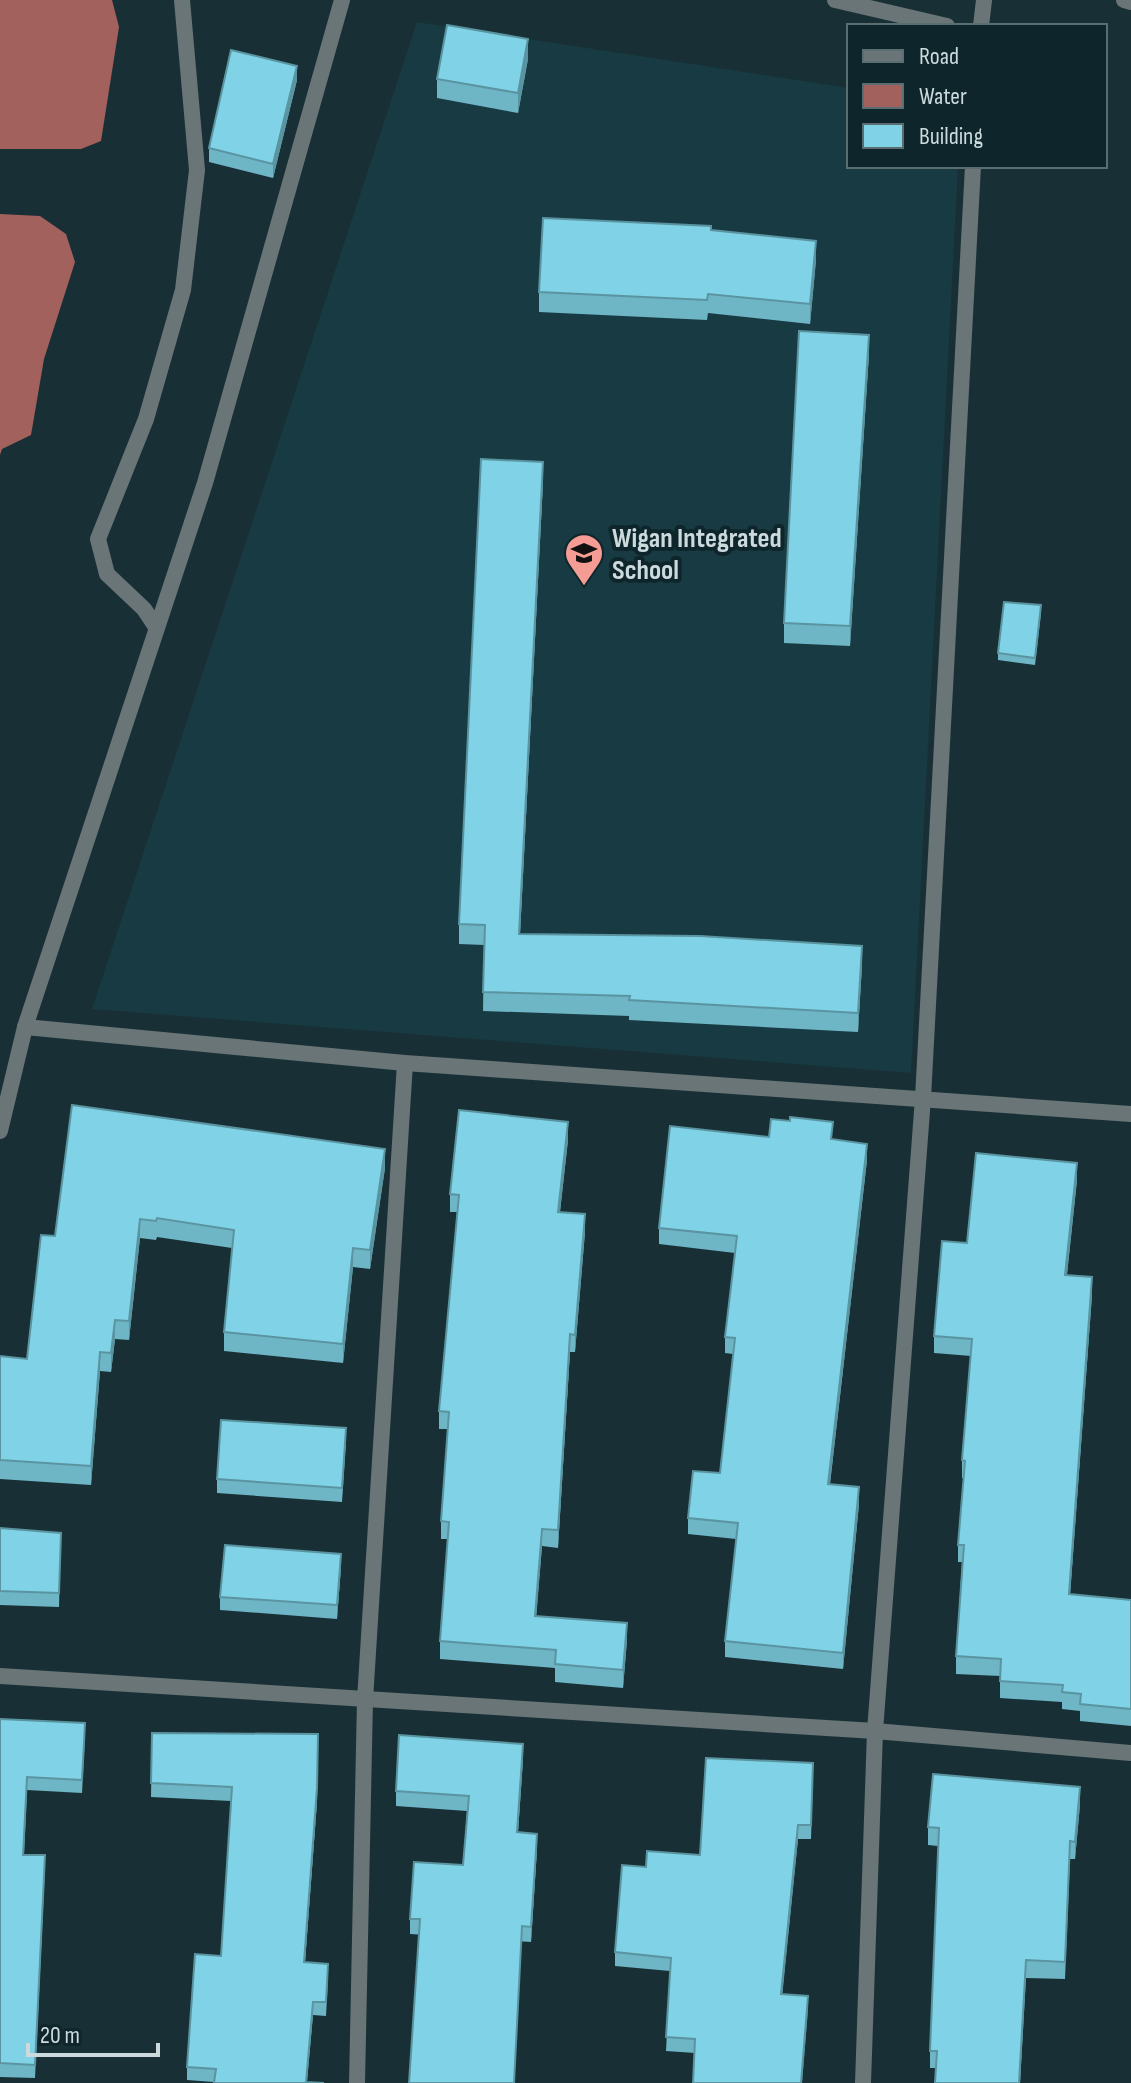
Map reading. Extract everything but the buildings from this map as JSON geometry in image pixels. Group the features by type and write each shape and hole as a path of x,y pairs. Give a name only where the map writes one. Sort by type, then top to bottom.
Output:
{"street":[{"path":"156,627 144,609 107,574 98,539 146,419 183,290 197,170 182,0"},
{"path":"0,1131 25,1027 205,483 342,0"},
{"path":"835,0 938,24"},
{"path":"981,24 984,0"},
{"path":"1124,0 1131,2"},
{"path":"863,2083 875,1731 923,1098 973,168"},
{"path":"25,1027 405,1063 1131,1114"},
{"path":"357,2083 365,1700 405,1063"},
{"path":"0,1676 875,1731 1131,1753"}],"shaded area":[{"name":"Wigan Integrated School","path":"417,22 847,88 847,168 958,168 911,1073 92,1009"}],"water":[{"path":"0,0 112,0 119,27 101,141 81,149 0,149"},
{"path":"0,214 40,216 66,234 75,262 44,359 31,435 2,449 0,455"}],"place":[{"name":"Wigan Integrated School","path":"584,587"}]}
